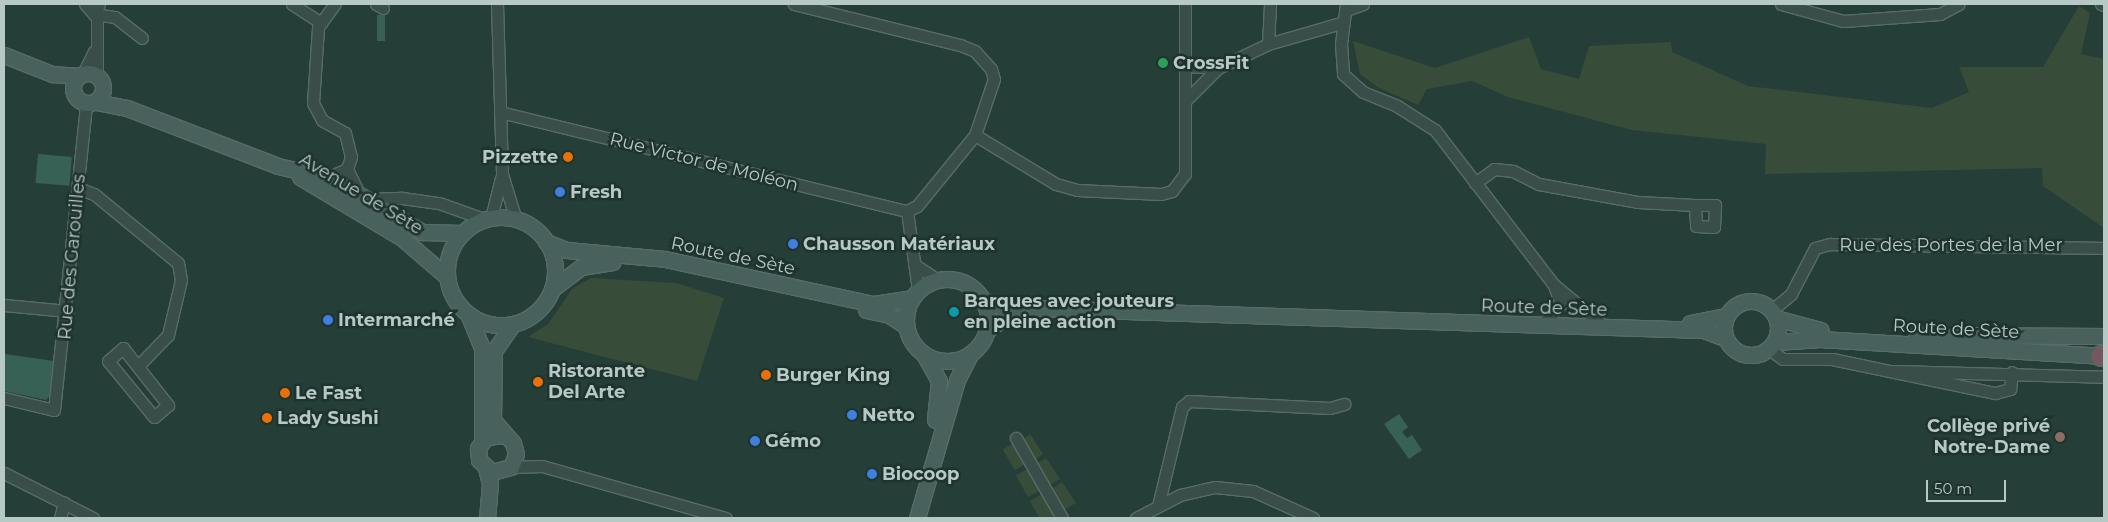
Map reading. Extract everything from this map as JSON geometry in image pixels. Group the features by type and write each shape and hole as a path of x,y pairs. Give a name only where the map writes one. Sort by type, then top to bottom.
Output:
{"main road":[{"path":"4,55 52,74 91,79"},
{"path":"52,74 74,93 91,103"},
{"path":"74,93 91,79"},
{"path":"91,79 91,103"},
{"name":"Avenue de Sète","path":"91,79 127,108"},
{"name":"Avenue de Sète","path":"91,103 127,108 278,166 329,178 364,196 422,232 462,233"},
{"name":"Avenue de Sète","path":"278,166 402,238 446,276"},
{"path":"487,518 490,499 486,468 478,454 482,441 482,348 469,316 450,291 446,276 447,260 462,233 487,219 516,220 546,242 555,273 552,289 537,312 512,325 494,350 493,420 516,448 508,469 490,499"},
{"name":"Route de Sète","path":"546,242 567,250 665,260 874,304 915,294"},
{"name":"Route de Sète","path":"552,289 580,267 633,263 873,311 906,326"},
{"path":"907,518 940,392 935,369 924,354 913,344 906,326 915,294 938,280 964,283 984,301 986,331 971,353 957,380 916,518"},
{"name":"Route de Sète","path":"984,301 1038,307 1703,330 1724,338"},
{"path":"1745,304 1775,315 1773,346 1742,351 1724,338 1725,316 1745,304"},
{"name":"Route de Sète","path":"986,331 1007,316 1038,307"},
{"name":"Route de Sète","path":"1775,315 1812,329 2104,351"},
{"path":"469,316 482,323 512,325"},
{"name":"Route de Sète","path":"1361,318 1689,323 1725,316"},
{"name":"Route de Sète","path":"1773,346 1820,339 2104,351"},
{"path":"924,354 948,361 971,353"},
{"path":"482,441 492,434 505,435"},
{"path":"486,468 508,469"}],"street":[{"path":"85,4 115,16 142,38"},
{"path":"292,4 321,23"},
{"path":"329,178 347,169 351,157 348,139 322,120 313,103 315,52 321,23 334,4"},
{"path":"497,4 502,174 516,220"},
{"path":"794,4 975,51 985,58 994,79 975,135 917,206 907,211 914,264 915,294"},
{"path":"975,135 1056,184 1077,190 1167,194 1186,174 1185,4"},
{"path":"1268,44 1270,4"},
{"path":"1186,101 1218,68 1268,44 1363,4"},
{"path":"1781,4 1843,21 1940,14 1960,4"},
{"path":"91,79 97,9"},
{"path":"1345,12 1343,74 1363,92 1425,121 1553,284 1599,322"},
{"path":"1185,66 1218,68"},
{"name":"Rue des Garouilles","path":"4,398 54,410 68,311 78,188 91,103"},
{"name":"Rue Victor de Moléon","path":"500,112 907,211"},
{"path":"347,169 364,196 402,198 440,204 487,219 502,174"},
{"path":"1475,183 1497,169 1539,184 1638,202 1695,205"},
{"path":"78,188 94,194 178,263 181,280 168,334 138,366"},
{"name":"Rue des Portes de la Mer","path":"1775,315 1791,294 1815,248 1830,244 2104,248"},
{"path":"914,264 938,280"},
{"path":"1546,320 1561,304 1553,284"},
{"path":"4,305 68,311"},
{"path":"1773,346 1783,359 1832,360 1881,372 1995,393 2010,389 2012,372"},
{"path":"123,348 138,366 168,405 154,417 108,360 123,348"},
{"path":"1881,372 2012,372 2104,378"},
{"path":"1158,506 1182,407 1189,401 1330,408 1344,404"},
{"path":"1016,438 1062,518"},
{"path":"516,448 542,466 726,518"},
{"path":"508,469 542,466"},
{"path":"4,473 93,518"},
{"path":"1136,518 1197,489 1232,487 1313,518"},
{"path":"60,518 64,503"}],"shaded area":[{"path":"2079,6 2090,13 2081,54 2104,59 2104,228 2043,186 2042,168 1765,174 1766,144 1632,130 1508,97 1472,81 1427,89 1418,105 1379,88 1360,74 1353,41 1435,68 1529,37 1541,69 1579,79 1589,46 1671,42 1672,52 1748,86 1932,108 1969,92 1959,67 2043,67"},
{"path":"377,15 385,15 385,41 377,41"},
{"path":"38,154 72,157 69,186 35,183"},
{"path":"591,278 676,283 724,298 697,381 528,337 548,324 572,289"},
{"path":"5,354 54,361 52,393 46,400 4,391"},
{"path":"1399,414 1408,427 1402,432 1407,438 1412,435 1422,450 1409,459 1384,424"},
{"path":"1030,434 1043,454 1034,461 1022,440"},
{"path":"1014,443 1026,464 1015,470 1003,450"},
{"path":"1046,458 1060,479 1048,486 1036,464"},
{"path":"1029,468 1041,490 1028,497 1016,475"},
{"path":"1062,482 1076,503 1062,511 1050,490"},
{"path":"1043,493 1055,515 1049,518 1039,518 1030,501"}],"place":[{"name":"CrossFit","path":"1163,63"},
{"name":"Pizzette","path":"568,157"},
{"name":"Fresh","path":"560,192"},
{"name":"Chausson Matériaux","path":"793,244"},
{"name":"Barques avec jouteurs en pleine action","path":"954,312"},
{"name":"Intermarché","path":"328,320"},
{"name":"Burger King","path":"766,375"},
{"name":"Ristorante Del Arte","path":"538,382"},
{"name":"Le Fast","path":"285,393"},
{"name":"Netto","path":"852,415"},
{"name":"Lady Sushi","path":"267,418"},
{"name":"Collège privé Notre-Dame","path":"2060,437"},
{"name":"Gémo","path":"755,441"},
{"name":"Biocoop","path":"872,474"}]}
